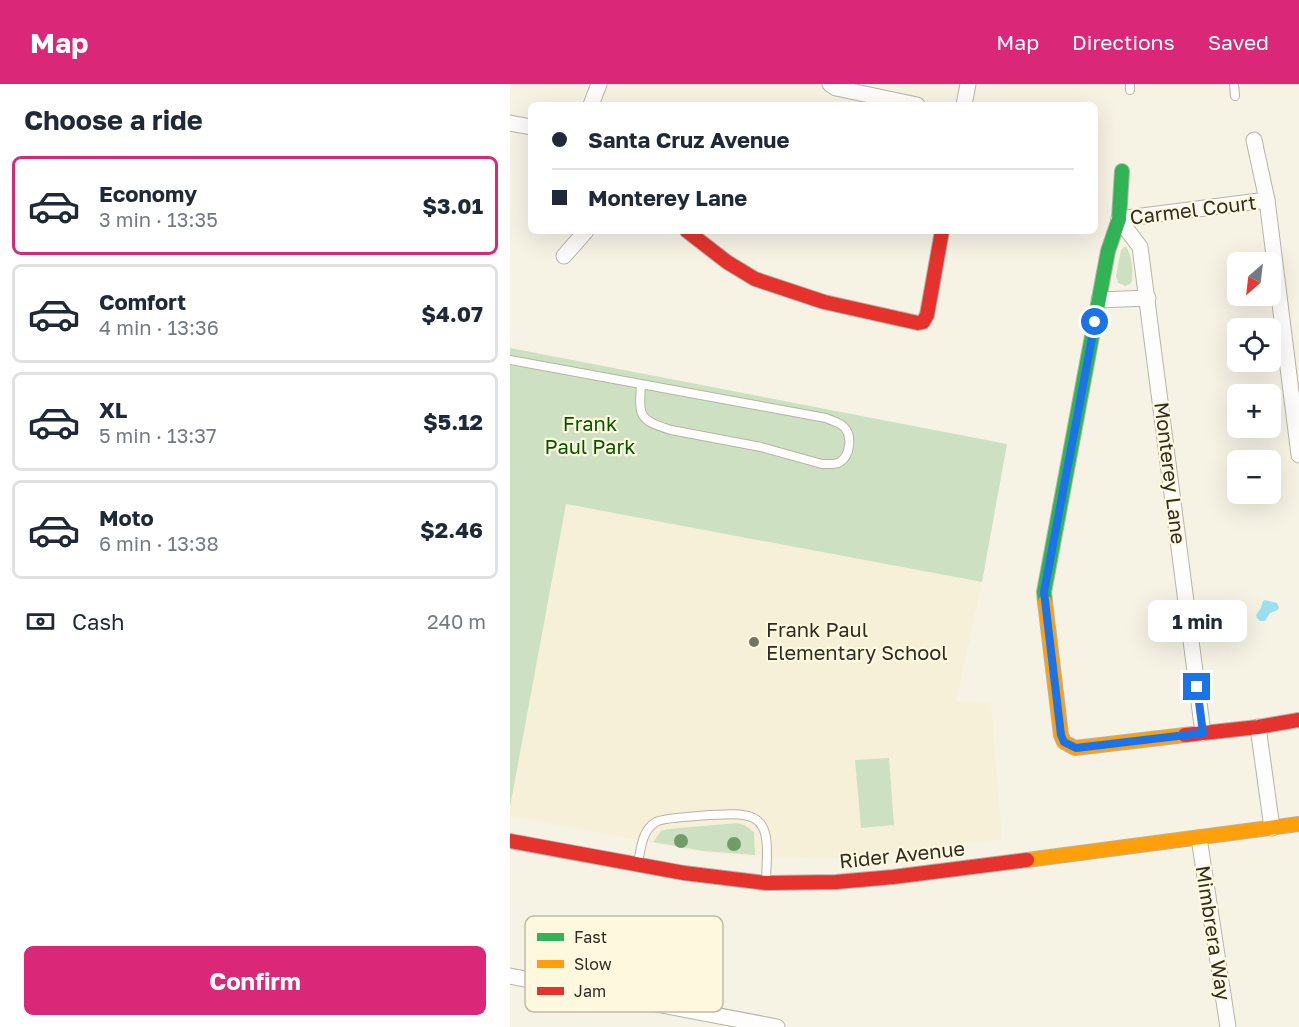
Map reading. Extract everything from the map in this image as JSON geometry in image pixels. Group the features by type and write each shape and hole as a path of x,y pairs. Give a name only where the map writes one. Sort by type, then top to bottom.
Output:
{"street":[{"path":"592,102 599,84"},
{"path":"830,84 836,88 902,102"},
{"path":"965,102 968,84"},
{"path":"510,123 528,126"},
{"path":"1254,140 1267,200 1299,455"},
{"path":"1122,171 1119,219 1108,251 1044,592 1061,735 1064,742 1076,748 1258,727 1299,720"},
{"name":"Carmel Court","path":"1119,219 1267,200"},
{"name":"Monterey Lane","path":"1119,219 1140,247 1203,733"},
{"path":"564,256 583,234"},
{"path":"690,234 727,262 755,279 824,302 918,323 923,321 927,315 941,234"},
{"path":"1099,300 1148,298"},
{"path":"1258,727 1272,828"},
{"name":"Rider Avenue","path":"510,841 705,876 766,883 836,882 893,877 1299,825"},
{"name":"Mimbrera Way","path":"1198,838 1228,1027"},
{"path":"510,976 525,979"},
{"path":"698,1012 777,1027"}],"lane":[{"path":"1234,84 1235,96"},
{"path":"510,360 641,384 826,418 842,424 847,431 849,438 846,456 840,462 830,465 807,461 761,447 658,426 646,421 641,415 639,407 641,384"},
{"path":"638,865 645,834 656,822 663,819 740,814 753,817 764,829 766,883"}],"shaded area":[{"name":"Frank Paul Elementary School","path":"565,504 982,582 956,702 991,703 1002,839 843,858 755,857 702,852 510,816"}],"green space":[{"path":"1124,247 1130,254 1132,270 1131,283 1126,286 1118,283 1116,276 1121,250"},
{"name":"Frank Paul Park","path":"510,348 1007,444 982,582 566,504 510,807"},
{"path":"889,758 894,825 861,828 855,760"},
{"path":"737,823 754,832 755,855 703,851 653,842 661,831 668,829"}],"water":[{"path":"1265,600 1277,603 1279,608 1270,613 1265,621 1260,621 1256,615"}],"traffic: fast":[{"path":"1045,602 1044,592 1108,251 1119,219 1122,171"}],"traffic: slow":[{"path":"1045,602 1061,735 1064,742 1075,748 1185,735"},
{"path":"1027,860 1299,824"}],"traffic: jam":[{"path":"691,234 727,262 755,279 824,302 918,323 923,322 927,315 941,234"},
{"path":"1185,735 1299,720"},
{"path":"510,841 684,873 766,883 836,882 893,877 1027,860"}],"place":[{"name":"Frank Paul Elementary School","path":"754,642"}],"route":[{"path":"1095,322 1044,592 1061,735 1064,742 1076,748 1203,733 1197,687"}]}
